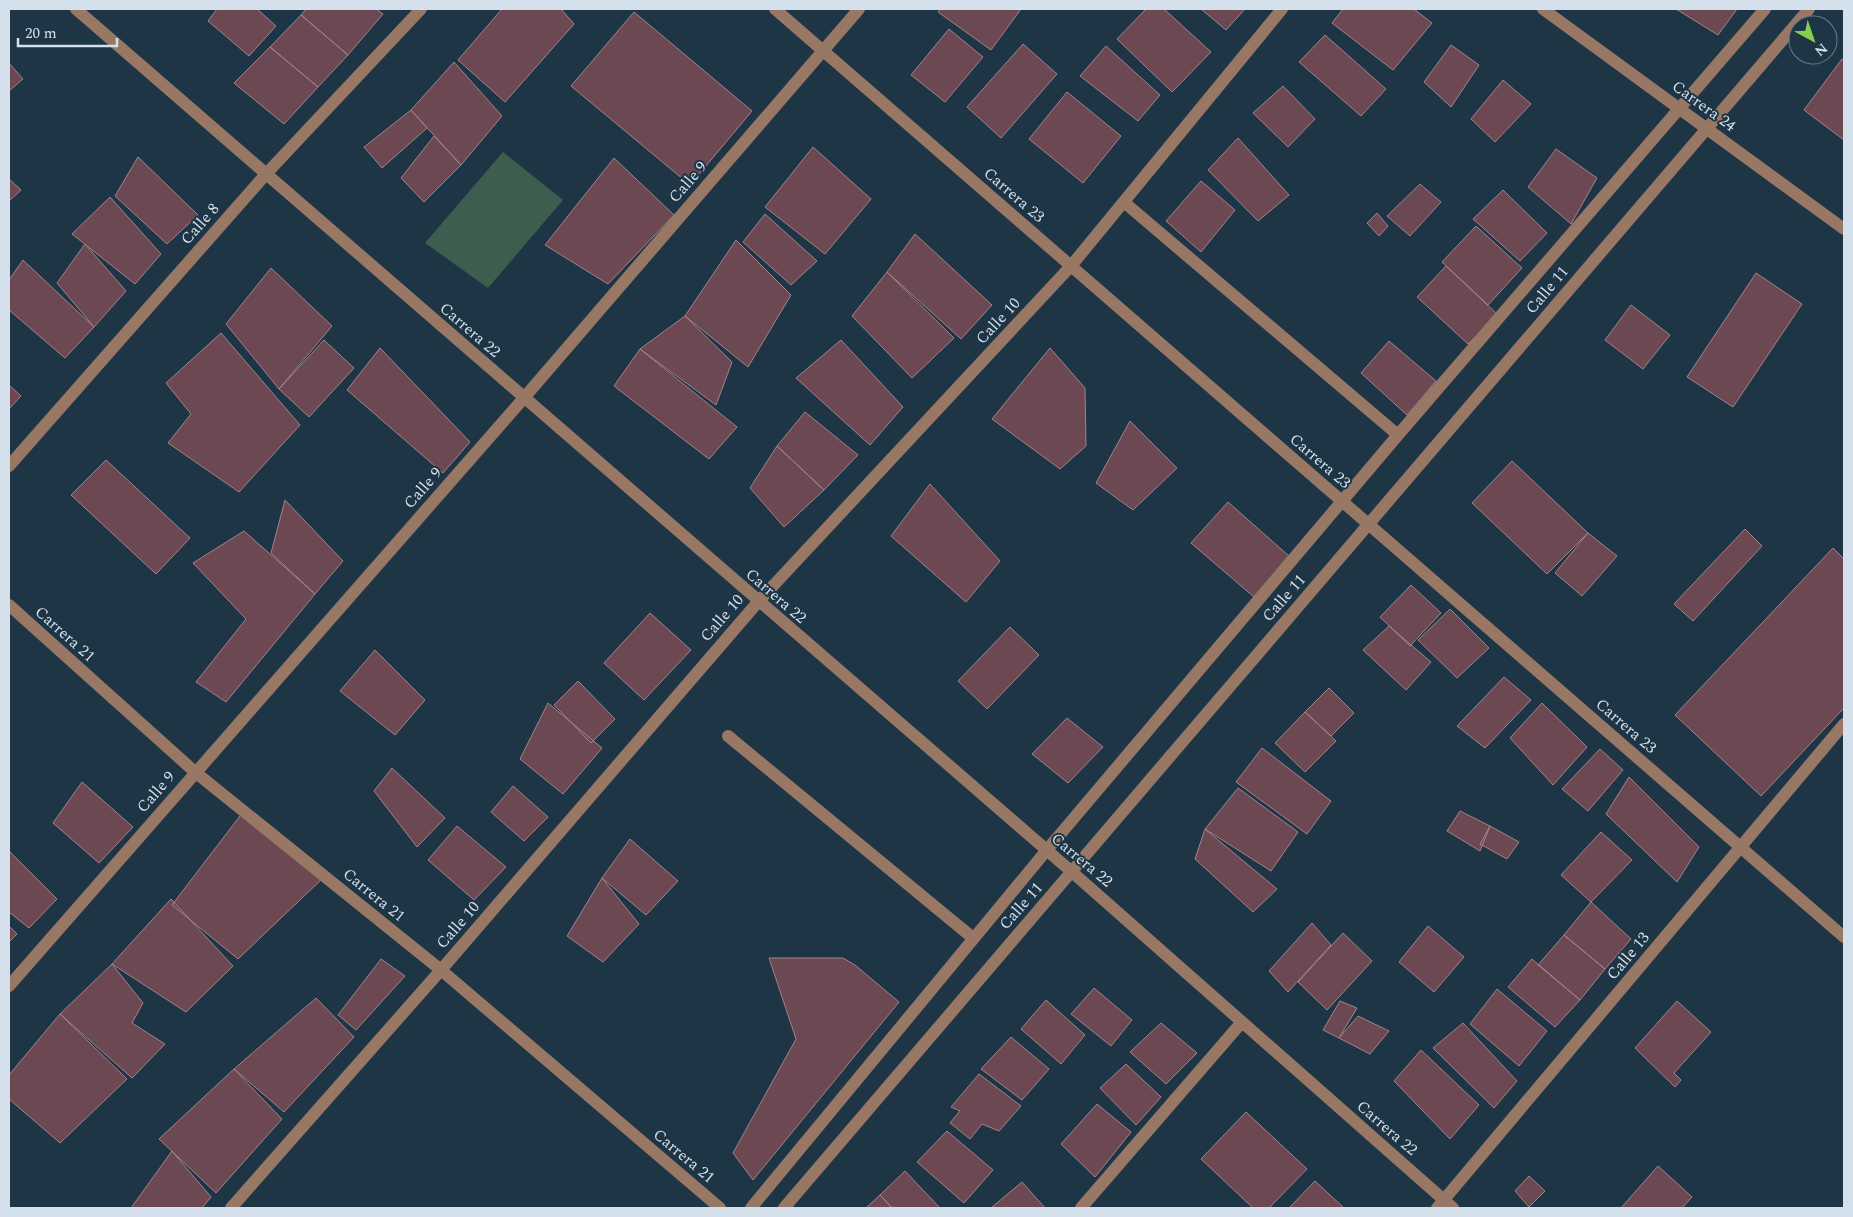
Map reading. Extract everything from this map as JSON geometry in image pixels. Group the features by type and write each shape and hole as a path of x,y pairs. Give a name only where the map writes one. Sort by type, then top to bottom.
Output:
{"street":[{"name":"Carrera 22","path":"76,9 523,399 1072,872 1242,1022 1445,1206"},
{"name":"Calle 8","path":"9,466 266,174 421,9"},
{"name":"Carrera 23","path":"775,9 1844,937"},
{"name":"Calle 9","path":"9,986 523,399 859,9"},
{"name":"Calle 10","path":"231,1208 441,970 758,602 1071,266 1125,203 1282,9"},
{"name":"Carrera 24","path":"1544,9 1844,229"},
{"name":"Calle 11","path":"750,1208 1046,851 1398,436 1765,9"},
{"name":"Calle 11","path":"784,1208 1809,9"},
{"path":"1125,203 1398,436"},
{"name":"Carrera 21","path":"9,605 195,772 441,970 720,1208"},
{"name":"Calle 13","path":"1445,1206 1740,847 1844,724"},
{"path":"728,736 973,938"},
{"path":"1081,1208 1242,1022"}],"green space":[{"path":"503,152 563,200 488,288 425,243"}],"building":[{"path":"217,9 257,9 276,26 249,56 208,21"},
{"path":"306,9 376,9 383,14 348,55 301,15"},
{"path":"502,9 561,9 574,24 505,102 458,60"},
{"path":"941,9 1021,9 991,50 938,12"},
{"path":"1146,9 1164,9 1211,52 1172,92 1117,39"},
{"path":"1201,9 1245,9 1226,30"},
{"path":"1343,9 1414,9 1432,23 1393,70 1332,23"},
{"path":"1676,9 1737,9 1718,35"},
{"path":"634,12 752,111 690,185 571,86"},
{"path":"301,15 348,55 318,87 270,47"},
{"path":"949,29 983,57 945,102 911,75"},
{"path":"1325,35 1386,89 1361,116 1299,62"},
{"path":"1023,44 1057,74 1001,138 967,107"},
{"path":"1451,45 1479,65 1451,107 1424,82"},
{"path":"1106,46 1160,95 1138,121 1080,76"},
{"path":"270,47 318,87 284,124 234,83"},
{"path":"1842,59 1844,60 1844,140 1804,110"},
{"path":"454,62 502,116 461,165 411,110"},
{"path":"9,63 23,79 9,91"},
{"path":"1503,80 1531,104 1495,142 1471,119"},
{"path":"1283,86 1315,119 1288,147 1253,113"},
{"path":"1067,92 1121,136 1083,183 1029,139"},
{"path":"411,110 427,128 382,168 364,147"},
{"path":"434,136 461,165 424,202 401,178"},
{"path":"1238,138 1289,195 1258,221 1208,170"},
{"path":"813,147 871,199 825,254 765,207"},
{"path":"1556,149 1597,178 1571,224 1528,187"},
{"path":"138,157 198,215 167,244 115,196"},
{"path":"614,158 674,215 608,284 545,245"},
{"path":"9,179 21,190 9,201"},
{"path":"1201,181 1235,210 1201,252 1166,221"},
{"path":"1420,184 1441,202 1410,236 1387,216"},
{"path":"1503,190 1547,233 1520,261 1473,219"},
{"path":"110,197 161,254 135,284 72,234"},
{"path":"1377,213 1388,226 1379,236 1367,223"},
{"path":"765,214 817,261 791,285 743,242"},
{"path":"1476,226 1522,268 1488,305 1442,262"},
{"path":"915,234 992,305 961,339 887,272"},
{"path":"736,240 791,295 748,367 685,316"},
{"path":"85,244 126,291 94,327 57,283"},
{"path":"23,260 94,327 65,358 9,310 9,280"},
{"path":"1446,266 1498,315 1468,344 1417,297"},
{"path":"271,268 332,326 279,389 226,324"},
{"path":"887,272 954,338 912,378 852,316"},
{"path":"1756,273 1802,304 1733,407 1687,377"},
{"path":"1631,305 1670,335 1643,369 1605,340"},
{"path":"685,316 732,362 716,405 640,349"},
{"path":"221,333 300,425 239,492 168,443 191,414 166,383"},
{"path":"324,340 354,368 309,417 279,389"},
{"path":"841,340 903,407 870,445 796,378"},
{"path":"1389,341 1436,381 1407,415 1361,373"},
{"path":"380,348 470,442 443,473 347,390"},
{"path":"1050,348 1085,388 1086,446 1060,469 992,419"},
{"path":"640,349 737,427 709,459 614,386"},
{"path":"9,385 21,396 9,409"},
{"path":"805,412 858,455 824,490 777,446"},
{"path":"1130,421 1177,468 1133,510 1096,483"},
{"path":"777,446 824,490 784,527 750,488"},
{"path":"106,460 190,538 156,574 71,495"},
{"path":"1512,461 1588,533 1547,574 1472,503"},
{"path":"930,484 1000,561 966,602 891,536"},
{"path":"285,500 343,561 315,594 271,553"},
{"path":"1228,502 1290,557 1254,597 1191,543"},
{"path":"1745,529 1762,546 1693,621 1674,604"},
{"path":"244,531 315,594 226,702 196,682 246,619 193,563"},
{"path":"1588,533 1617,556 1582,596 1555,573"},
{"path":"1833,548 1844,559 1844,708 1761,796 1675,715"},
{"path":"1411,585 1441,613 1410,646 1380,617"},
{"path":"1450,609 1489,648 1457,678 1418,640"},
{"path":"650,613 691,650 644,700 604,663"},
{"path":"1389,626 1431,662 1406,690 1363,650"},
{"path":"1010,627 1039,655 987,709 958,681"},
{"path":"375,650 425,700 395,735 340,691"},
{"path":"1504,677 1531,700 1485,748 1457,726"},
{"path":"578,681 615,719 591,743 554,705"},
{"path":"1329,688 1354,713 1331,736 1305,712"},
{"path":"548,703 602,748 563,794 520,759"},
{"path":"1542,703 1587,747 1553,785 1510,738"},
{"path":"1305,712 1336,741 1305,772 1275,743"},
{"path":"1067,718 1103,747 1068,783 1032,754"},
{"path":"1262,748 1331,801 1307,834 1236,782"},
{"path":"1600,749 1623,770 1588,811 1562,789"},
{"path":"392,768 445,818 417,847 374,791"},
{"path":"1629,777 1699,847 1677,882 1606,814"},
{"path":"82,782 133,827 99,863 53,823"},
{"path":"513,786 548,817 524,841 491,812"},
{"path":"1238,788 1298,832 1271,871 1205,829"},
{"path":"1460,811 1490,826 1480,851 1447,831"},
{"path":"243,812 323,878 238,959 172,905"},
{"path":"457,826 506,867 474,900 428,860"},
{"path":"1490,826 1519,842 1507,859 1480,844"},
{"path":"1205,829 1277,889 1253,912 1195,859"},
{"path":"1601,832 1632,860 1591,902 1561,875"},
{"path":"630,839 678,881 646,915 602,878"},
{"path":"9,851 57,899 29,928 9,912"},
{"path":"602,878 639,924 603,962 567,936"},
{"path":"171,899 233,966 186,1012 112,964"},
{"path":"1591,902 1631,939 1605,969 1564,935"},
{"path":"1312,923 1331,945 1288,992 1269,971"},
{"path":"9,926 17,934 9,942"},
{"path":"1428,926 1464,957 1434,992 1399,962"},
{"path":"1343,933 1372,961 1327,1010 1298,982"},
{"path":"1564,935 1605,969 1580,1000 1538,965"},
{"path":"769,958 843,958 855,965 899,1002 753,1180 733,1153 796,1039"},
{"path":"381,959 405,976 356,1030 338,1015"},
{"path":"1532,959 1580,1000 1555,1027 1508,987"},
{"path":"112,964 143,1003 132,1023 165,1044 132,1078 60,1014"},
{"path":"1094,988 1132,1020 1111,1046 1071,1014"},
{"path":"1497,989 1547,1031 1519,1066 1470,1024"},
{"path":"316,998 354,1037 284,1112 234,1069"},
{"path":"1046,1000 1085,1035 1061,1064 1021,1029"},
{"path":"1340,1001 1357,1008 1339,1038 1323,1030"},
{"path":"1677,1001 1711,1032 1674,1073 1681,1080 1675,1087 1635,1048"},
{"path":"60,1014 127,1079 60,1143 9,1099 9,1075"},
{"path":"1358,1016 1389,1031 1370,1054 1339,1038"},
{"path":"1161,1023 1197,1053 1166,1084 1130,1052"},
{"path":"1463,1023 1517,1081 1494,1108 1433,1048"},
{"path":"1011,1037 1049,1069 1022,1100 981,1069"},
{"path":"1421,1050 1479,1105 1450,1139 1394,1081"},
{"path":"1126,1064 1161,1097 1136,1125 1100,1088"},
{"path":"234,1069 282,1119 216,1193 159,1139"},
{"path":"979,1074 1021,1106 999,1131 982,1124 970,1139 950,1123 960,1111 951,1107"},
{"path":"1097,1104 1131,1132 1095,1177 1061,1144"},
{"path":"1246,1112 1307,1169 1269,1208 1253,1208 1201,1159"},
{"path":"947,1131 993,1170 964,1203 917,1162"},
{"path":"172,1151 211,1197 202,1208 131,1208"},
{"path":"1658,1166 1692,1197 1682,1208 1621,1208"},
{"path":"905,1171 940,1208 892,1208 880,1195"},
{"path":"1529,1176 1545,1191 1529,1207 1515,1191"},
{"path":"1315,1181 1344,1208 1289,1208"},
{"path":"1022,1182 1045,1208 991,1208"},
{"path":"880,1195 892,1208 866,1208"}]}
